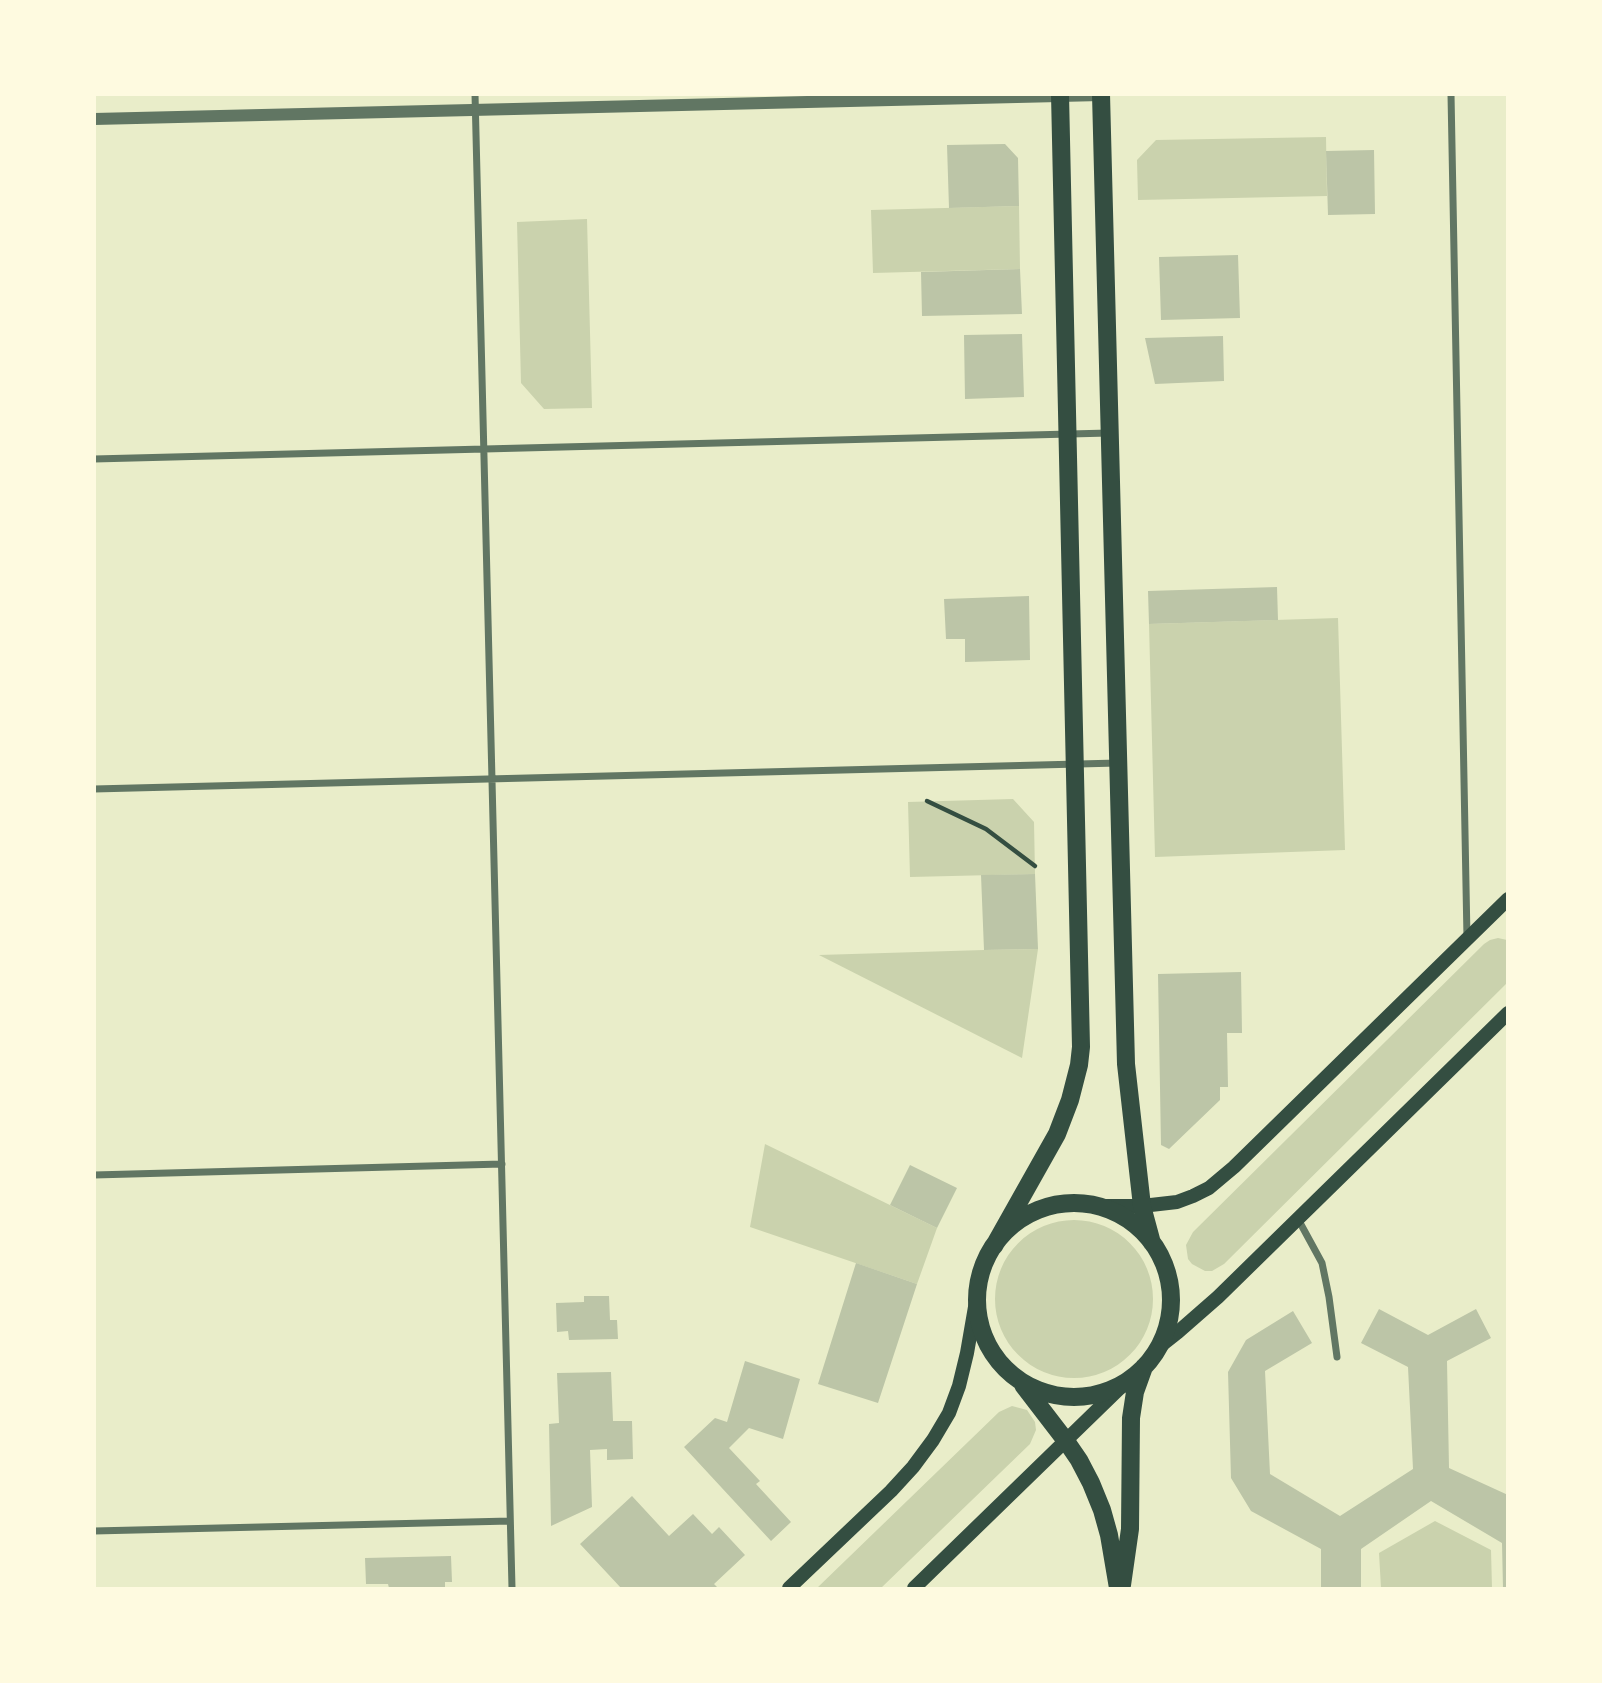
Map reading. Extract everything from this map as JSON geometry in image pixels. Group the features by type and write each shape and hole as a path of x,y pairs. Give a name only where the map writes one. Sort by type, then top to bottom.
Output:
{"main road":[{"path":"1102,94 1127,1075 1142,1206 1152,1243"},
{"path":"789,1588 913,1467 949,1413 959,1386 984,1265 1057,1133 1070,1100 1079,1065 1082,1028 1060,95"},
{"path":"994,1246 1009,1229 1026,1216 1062,1204 1142,1206 1177,1202 1209,1188 1507,899"},
{"path":"1159,1347 1218,1297 1507,1013"},
{"path":"914,1588 1144,1367 1159,1347 1170,1315 1171,1293 1167,1272 1158,1252 1137,1226 1118,1214 1097,1206"},
{"path":"979,1284 978,1314 988,1343 1066,1441 1085,1472 1102,1510 1120,1588"},
{"path":"1120,1588 1130,1529 1130,1418 1144,1367"},
{"path":"1019,1379 1041,1391 1062,1396 1097,1393 1126,1382"}],"street":[{"path":"475,94 512,1588"},
{"path":"94,119 475,110 767,99 1102,94"},
{"path":"1451,94 1467,938"},
{"path":"94,459 1110,433"},
{"path":"94,789 1118,763"},
{"path":"94,1175 502,1164"},
{"path":"1297,1218 1322,1262 1337,1357"},
{"path":"94,1531 510,1521"}],"path":[{"path":"927,801 986,829 1035,866"}],"green space":[{"path":"1326,137 1327,196 1138,200 1137,160 1156,140"},
{"path":"1019,206 1020,269 873,273 871,210"},
{"path":"587,219 592,408 544,409 521,383 517,222"},
{"path":"1338,618 1345,850 1155,857 1149,624"},
{"path":"1013,799 1034,822 1035,874 910,877 908,802"},
{"path":"1498,938 1507,940 1507,983 1224,1264 1212,1271 1205,1271 1192,1264 1188,1259 1186,1245 1193,1232 1484,944"},
{"path":"1038,949 1022,1058 819,955 984,950"},
{"path":"765,1144 937,1228 917,1284 750,1227"},
{"path":"1074,1220 1104,1226 1130,1243 1147,1269 1153,1299 1147,1329 1130,1355 1104,1372 1074,1378 1044,1372 1018,1355 1001,1329 995,1299 1001,1269 1018,1243 1044,1226"},
{"path":"1012,1406 1027,1410 1035,1422 1036,1430 1030,1444 881,1588 817,1588 999,1412"},
{"path":"1435,1521 1491,1550 1492,1588 1381,1588 1379,1553"}],"building":[{"path":"1005,144 1018,158 1019,206 949,208 947,145"},
{"path":"1374,150 1375,214 1328,215 1326,151"},
{"path":"1238,255 1240,318 1161,320 1159,257"},
{"path":"1020,269 1022,314 922,316 921,272"},
{"path":"1022,334 1024,397 965,399 964,335"},
{"path":"1223,336 1224,381 1155,384 1145,338"},
{"path":"1277,587 1278,620 1149,624 1148,591"},
{"path":"1029,596 1030,660 965,662 965,639 946,639 944,599"},
{"path":"1035,874 1038,949 984,950 981,875"},
{"path":"1241,972 1242,1033 1227,1033 1228,1087 1220,1087 1220,1100 1169,1149 1161,1145 1158,974"},
{"path":"910,1165 957,1188 937,1228 890,1205"},
{"path":"856,1263 917,1284 878,1403 818,1384"},
{"path":"584,1296 609,1296 610,1320 617,1320 618,1339 569,1340 568,1331 557,1332 556,1303 584,1302"},
{"path":"1379,1309 1428,1335 1476,1309 1491,1338 1447,1361 1449,1468 1508,1495 1508,1588 1503,1588 1502,1543 1431,1501 1361,1549 1361,1588 1321,1588 1321,1549 1251,1511 1231,1478 1228,1372 1246,1340 1293,1311 1312,1343 1265,1371 1270,1474 1340,1516 1413,1469 1408,1367 1361,1343"},
{"path":"745,1361 800,1379 783,1439 749,1428 729,1448 760,1481 756,1484 791,1522 771,1541 684,1447 715,1418 727,1422"},
{"path":"611,1372 613,1421 632,1421 633,1459 607,1460 607,1449 590,1450 592,1507 551,1526 549,1424 559,1423 557,1373"},
{"path":"632,1496 669,1536 693,1514 712,1534 719,1527 745,1555 714,1584 718,1588 621,1588 580,1544"},
{"path":"451,1556 452,1582 445,1582 445,1588 389,1588 388,1584 366,1584 365,1558"}]}
